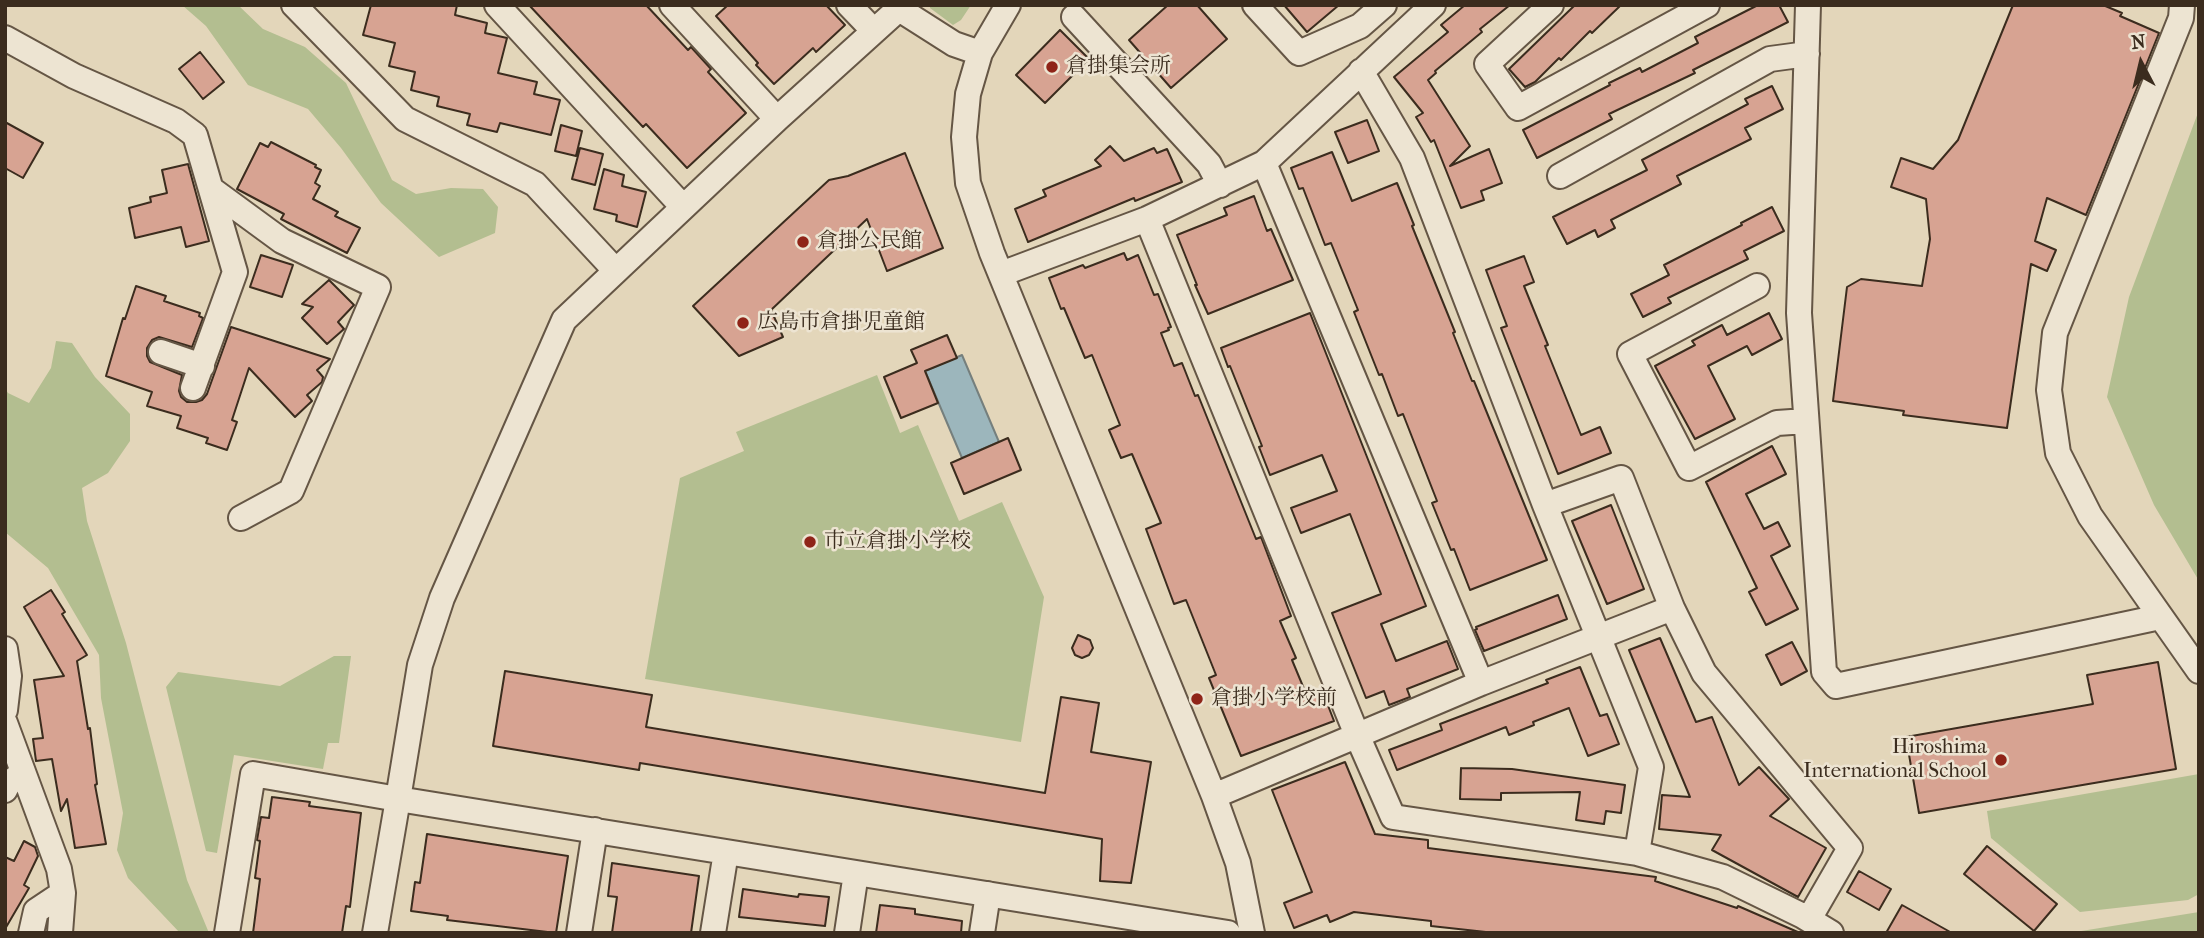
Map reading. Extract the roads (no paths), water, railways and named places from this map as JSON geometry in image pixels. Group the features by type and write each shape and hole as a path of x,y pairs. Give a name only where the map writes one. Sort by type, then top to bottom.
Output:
{"street":[{"path":"294,5 405,120 536,184 615,270"},
{"path":"497,5 683,207"},
{"path":"672,5 777,119"},
{"path":"849,5 873,30"},
{"path":"1008,5 980,52 968,94 964,137 968,183 1001,274 1214,796 1238,863 1252,933"},
{"path":"1255,5 1298,53 1360,26 1382,6"},
{"path":"1001,274 1147,219 1264,163 1433,5"},
{"path":"1551,5 1487,64 1518,108 1707,5"},
{"path":"1808,5 1799,313 1824,672 1836,686 2160,617"},
{"path":"2182,5 2181,18 2055,333 2049,390 2058,453 2090,516 2199,671"},
{"path":"379,932 420,665 442,598 564,320 777,119 901,7 954,44 980,52"},
{"path":"1074,17 1209,164 1220,185"},
{"path":"5,38 74,76 176,121 195,135 235,272 197,377 161,352"},
{"path":"1560,176 1770,59 1807,54"},
{"path":"1361,71 1412,158 1597,638 1651,767 1637,853"},
{"path":"1264,163 1481,683"},
{"path":"211,189 282,241 378,287 292,491 241,518"},
{"path":"1147,219 1393,817 1637,853 1723,877 1832,933"},
{"path":"1757,286 1630,354 1689,468 1777,423 1806,421"},
{"path":"1545,505 1621,478 1672,608 1704,673 1850,848 1809,919"},
{"path":"1214,796 1481,683 1672,608"},
{"path":"5,649 9,676 5,710"},
{"path":"5,723 55,857 63,893 60,933"},
{"path":"5,790 8,784 23,772"},
{"path":"227,933 253,774 988,894 1119,924 1228,933"},
{"path":"579,933 595,830"},
{"path":"713,933 726,852"},
{"path":"847,933 856,873"},
{"path":"31,933 36,911 63,893"},
{"path":"982,933 988,894"}],"water":[{"path":"962,355 999,442 962,458 925,371"}],"place":[{"name":"倉掛集会所","path":"1052,67"},
{"name":"倉掛公民館","path":"803,242"},
{"name":"広島市倉掛児童館","path":"743,323"},
{"name":"市立倉掛小学校","path":"810,542"},
{"name":"倉掛小学校前","path":"1197,699"},
{"name":"Hiroshima International School","path":"2001,760"}]}
